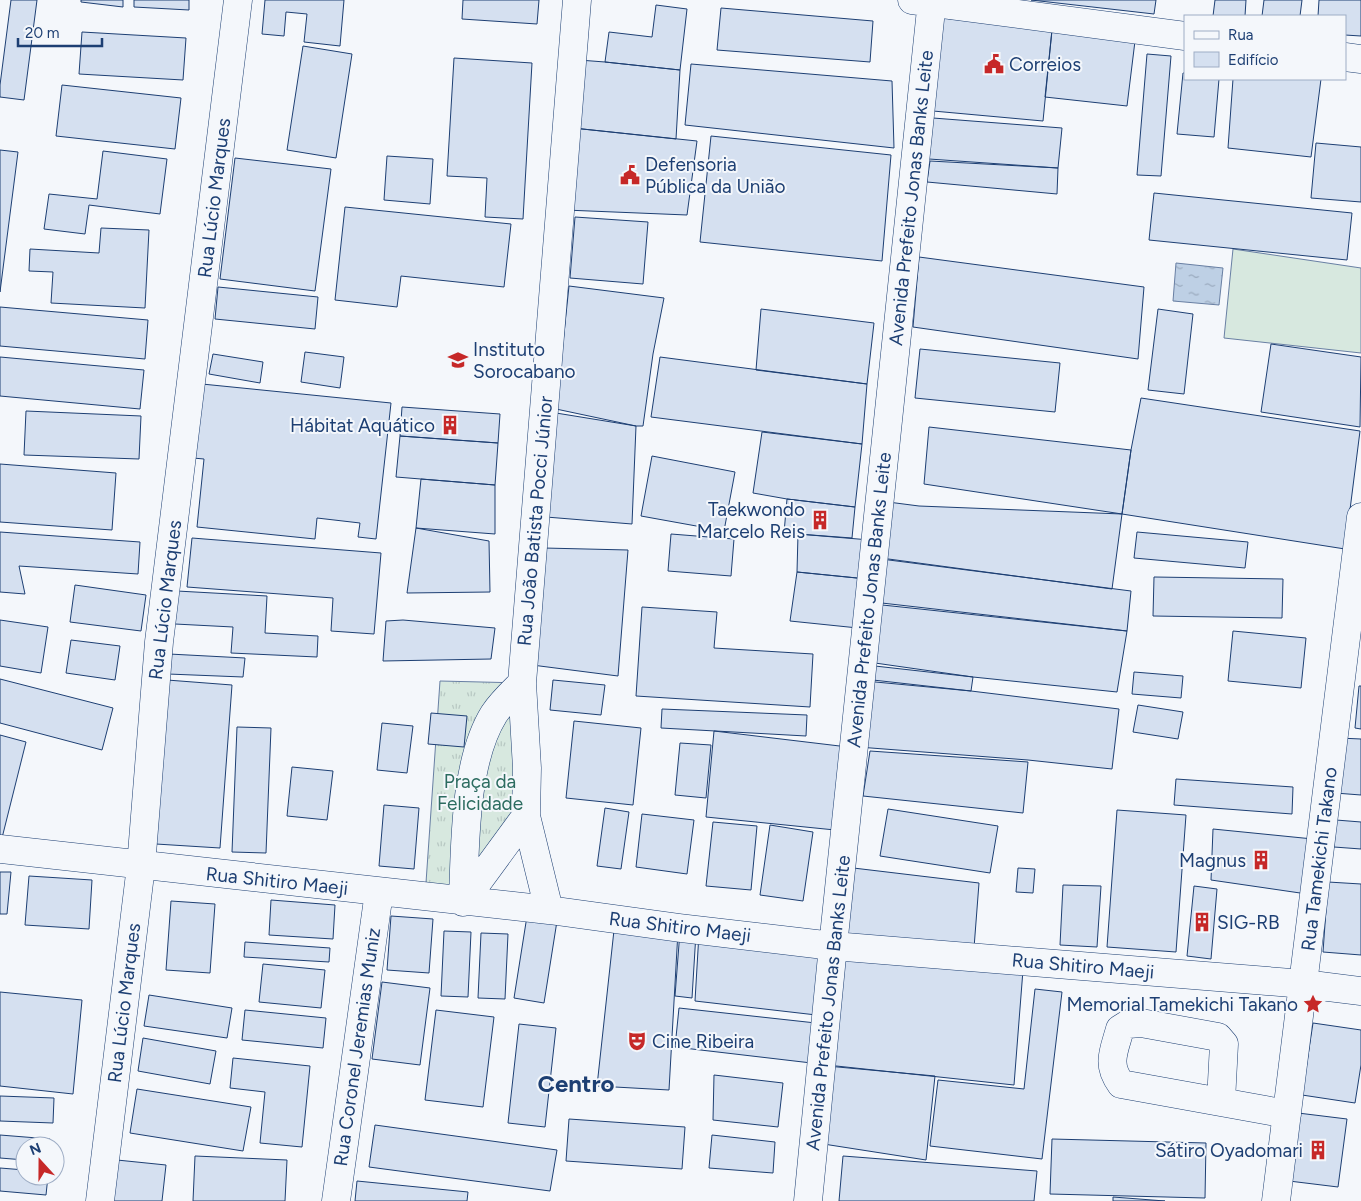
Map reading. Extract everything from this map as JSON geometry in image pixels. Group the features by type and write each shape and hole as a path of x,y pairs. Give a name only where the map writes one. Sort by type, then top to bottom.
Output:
{"street":[{"name":"Rua Lúcio Marques","path":"100,1201 141,866 158,654 238,0"},
{"name":"Rua João Batista Pocci Júnior","path":"549,910 526,816 527,768 522,683 577,0"},
{"path":"926,1 1184,36"},
{"name":"Avenida Prefeito Jonas Banks Leite","path":"808,1201 926,1"},
{"path":"1346,57 1361,59"},
{"name":"Rua Tamekichi Takano","path":"1276,1201 1361,517"},
{"path":"463,902 466,829 477,758 484,735 494,715 505,700 522,683"},
{"path":"463,902 526,816"},
{"name":"Rua Shitiro Maeji","path":"0,849 463,902 549,910 833,946 1361,990"},
{"name":"Rua Coronel Jeremias Muniz","path":"336,1201 379,892"},
{"path":"1221,1101 1287,1114"}],"green space":[{"path":"1233,249 1361,268 1361,353 1224,338"},
{"name":"Praça da Felicidade","path":"440,681 522,683 526,816 463,902 425,897"}],"water":[{"path":"1176,263 1223,268 1219,305 1173,301"}],"building":[{"path":"11,0 37,0 24,100 0,97"},
{"path":"81,0 123,0 123,7 81,2"},
{"path":"134,0 189,0 189,10 134,7"},
{"path":"265,0 344,0 340,46 304,42 307,14 286,12 284,36 262,34"},
{"path":"463,0 539,0 537,24 462,19"},
{"path":"1031,0 1156,0 1154,14"},
{"path":"1215,0 1246,0 1245,15 1213,15"},
{"path":"1264,0 1302,0 1300,15 1262,15"},
{"path":"1319,0 1361,0 1361,36 1346,35 1346,15 1318,15"},
{"path":"656,5 687,9 680,70 605,62 609,32 652,37"},
{"path":"721,8 873,21 870,62 717,50"},
{"name":"Correios","path":"943,18 1052,30 1043,121 933,111"},
{"path":"1052,30 1135,41 1127,106 1045,97"},
{"path":"82,32 186,38 183,80 79,74"},
{"path":"303,46 352,54 336,158 287,150"},
{"path":"1147,54 1171,56 1161,176 1137,175"},
{"path":"454,58 532,63 523,219 485,217 487,178 447,176"},
{"path":"579,60 680,70 676,139 573,128"},
{"path":"691,64 892,81 894,148 685,125"},
{"path":"1183,73 1184,80 1219,80 1214,137 1177,134"},
{"path":"1233,80 1321,80 1311,157 1228,148"},
{"path":"62,85 181,98 175,149 56,136"},
{"path":"933,118 1062,128 1058,168 929,159"},
{"name":"Defensoria Pública da União","path":"573,128 697,141 687,215 565,210"},
{"path":"711,136 891,155 882,261 700,242"},
{"path":"1316,143 1361,147 1361,202 1311,198"},
{"path":"0,150 18,152 0,292"},
{"path":"103,151 167,159 160,214 89,205 85,234 44,229 49,194 97,199"},
{"path":"387,156 433,159 430,204 384,200"},
{"path":"235,158 331,169 315,291 220,279"},
{"path":"930,161 1058,168 1057,194 927,182"},
{"path":"1154,193 1352,213 1347,260 1149,240"},
{"path":"345,207 511,224 504,287 401,276 397,307 335,300"},
{"path":"575,217 648,222 643,284 570,278"},
{"path":"101,228 149,230 145,308 51,303 53,272 29,271 30,249 99,253"},
{"path":"919,257 1144,287 1138,359 913,327"},
{"path":"569,286 664,298 653,354 643,426 556,409"},
{"path":"218,287 318,297 315,329 215,319"},
{"path":"0,307 148,320 145,359 0,346"},
{"path":"761,309 874,323 867,384 756,370"},
{"path":"1158,309 1193,314 1184,394 1148,390"},
{"path":"1271,344 1361,357 1360,427 1261,412"},
{"path":"920,349 1060,363 1055,412 915,398"},
{"path":"305,352 344,357 340,388 301,382"},
{"path":"213,354 263,362 260,383 209,374"},
{"path":"0,357 144,370 140,409 0,396"},
{"path":"660,357 867,384 862,444 651,417"},
{"path":"202,384 391,403 376,539 358,537 360,523 317,518 315,539 197,527 204,459 193,458"},
{"path":"1141,398 1360,431 1345,549 1122,514"},
{"name":"Hábitat Aquático","path":"402,407 500,414 498,443 400,436"},
{"path":"26,411 141,416 139,459 24,455"},
{"path":"556,413 636,426 632,524 546,517"},
{"path":"929,427 1131,450 1122,514 924,484"},
{"path":"762,432 862,444 855,507 753,493"},
{"path":"400,436 498,443 495,485 396,477"},
{"path":"652,456 735,472 724,531 641,516"},
{"path":"0,464 116,473 112,530 0,522"},
{"path":"421,479 495,485 495,534 416,528"},
{"name":"Taekwondo Marcelo Reis","path":"787,499 855,507 852,538 784,533"},
{"path":"888,502 919,506 1122,514 1112,589 881,558"},
{"path":"416,528 489,541 490,592 407,593"},
{"path":"0,532 140,542 138,574 19,566 25,594 0,592"},
{"path":"1137,532 1248,542 1245,568 1134,558"},
{"path":"671,534 734,539 731,576 668,571"},
{"path":"798,534 870,540 867,579 797,572"},
{"path":"192,538 381,553 374,634 331,631 333,598 187,587"},
{"path":"544,548 628,550 618,676 532,665"},
{"path":"881,559 1131,591 1127,631 873,602"},
{"path":"797,572 867,579 858,628 790,621"},
{"path":"1154,577 1283,579 1282,618 1153,616"},
{"path":"75,585 146,595 141,631 70,622"},
{"path":"177,591 267,596 265,633 318,636 317,657 231,653 233,627 175,624"},
{"path":"873,604 1127,631 1117,692 973,677 868,662"},
{"path":"642,607 717,612 714,648 813,654 810,707 636,696"},
{"path":"0,620 48,627 41,673 0,666"},
{"path":"403,620 495,628 491,659 383,661 386,621"},
{"path":"1233,631 1306,638 1301,688 1228,681"},
{"path":"71,640 120,646 115,680 66,673"},
{"path":"169,654 245,658 243,677 168,674"},
{"path":"866,665 973,677 971,691 864,679"},
{"path":"1134,672 1183,676 1181,698 1132,694"},
{"path":"0,679 113,708 102,750 0,723"},
{"path":"167,680 232,685 220,848 156,844"},
{"path":"553,680 605,685 601,715 550,710"},
{"path":"865,681 971,691 1119,709 1112,769 1028,760 858,747"},
{"path":"1359,686 1361,686 1361,729 1355,728"},
{"path":"1138,705 1183,712 1178,739 1133,732"},
{"path":"662,709 807,715 806,736 661,728"},
{"path":"431,713 467,716 464,747 428,744"},
{"path":"574,721 641,728 633,805 566,798"},
{"path":"382,723 413,726 407,773 377,770"},
{"path":"237,727 271,728 266,853 232,852"},
{"path":"714,731 848,747 835,830 706,817"},
{"path":"0,735 26,742 1,842 0,842"},
{"path":"1339,738 1361,739 1361,795 1335,793"},
{"path":"680,743 711,745 706,798 675,795"},
{"path":"870,751 1028,762 1023,813 863,796"},
{"path":"292,767 333,771 327,820 287,816"},
{"path":"1176,779 1293,787 1292,814 1174,805"},
{"path":"384,805 419,808 414,869 379,866"},
{"path":"605,808 629,812 621,869 597,866"},
{"path":"888,809 998,826 990,873 880,856"},
{"path":"1117,810 1186,815 1176,952 1107,947"},
{"path":"642,814 694,820 687,874 636,867"},
{"path":"1336,820 1361,822 1361,849 1334,847"},
{"path":"713,822 757,826 751,890 706,886"},
{"path":"770,825 813,832 803,901 760,895"},
{"name":"Magnus","path":"1213,829 1313,839 1307,894 1211,880"},
{"path":"845,867 979,883 974,948 838,938"},
{"path":"1018,868 1035,869 1033,893 1016,892"},
{"path":"0,872 11,872 7,914 0,914"},
{"path":"29,876 92,880 89,929 25,925"},
{"path":"1328,882 1361,884 1361,955 1323,952"},
{"path":"1063,885 1101,886 1097,947 1060,945"},
{"name":"SIG-RB","path":"1194,886 1217,889 1211,959 1187,956"},
{"path":"271,900 335,905 333,939 269,935"},
{"path":"171,901 215,904 210,973 166,970"},
{"path":"391,916 433,919 429,973 387,970"},
{"path":"527,916 557,921 544,1003 514,998"},
{"name":"Cine Ribeira","path":"615,921 678,931 669,1090 597,1086"},
{"path":"444,931 471,932 468,997 441,996"},
{"path":"680,931 696,933 692,998 675,996"},
{"path":"481,933 508,934 505,999 478,998"},
{"path":"699,933 830,950 825,1016 695,1001"},
{"path":"245,942 330,948 329,962 244,957"},
{"path":"837,949 1023,970 1014,1085 827,1065"},
{"path":"263,964 325,970 321,1008 259,1002"},
{"path":"382,982 430,988 420,1065 372,1059"},
{"path":"1035,989 1062,992 1042,1159 930,1146 938,1080 1024,1089"},
{"path":"0,992 82,1000 73,1094 0,1086"},
{"path":"149,995 232,1008 227,1038 144,1026"},
{"path":"679,1008 825,1024 820,1064 675,1047"},
{"path":"245,1010 326,1018 323,1048 242,1040"},
{"path":"436,1010 494,1017 483,1107 425,1100"},
{"path":"1313,1023 1361,1030 1361,1065 1355,1103 1302,1095"},
{"path":"519,1024 556,1028 545,1127 508,1123"},
{"path":"143,1038 216,1051 210,1084 138,1071"},
{"path":"233,1058 310,1066 302,1147 260,1143 265,1092 230,1088"},
{"path":"827,1066 935,1076 926,1160 817,1143"},
{"path":"714,1075 783,1083 778,1127 713,1120"},
{"path":"137,1089 251,1107 243,1151 130,1133"},
{"path":"0,1096 54,1098 53,1123 0,1121"},
{"name":"Sátiro Oyadomari","path":"1298,1113 1347,1119 1338,1187 1289,1181"},
{"path":"569,1119 685,1127 682,1169 566,1161"},
{"path":"375,1125 557,1150 550,1191 369,1167"},
{"path":"0,1135 15,1136 15,1159 0,1158"},
{"path":"712,1135 775,1142 773,1173 709,1168"},
{"path":"1052,1139 1206,1143 1205,1198 1050,1194"},
{"path":"195,1156 287,1160 285,1201 193,1201"},
{"path":"843,1156 1037,1171 1034,1201 839,1201"},
{"path":"117,1160 166,1165 162,1201 113,1201"},
{"path":"0,1168 15,1169 15,1186 47,1186 46,1195 0,1191"},
{"path":"357,1181 468,1192 467,1201 355,1201"},
{"path":"1113,1197 1165,1201 1113,1201"}],"place":[{"name":"Correios","path":"994,64"},
{"name":"Defensoria Pública da União","path":"630,175"},
{"name":"Instituto Sorocabano","path":"458,360"},
{"name":"Hábitat Aquático","path":"450,425"},
{"name":"Taekwondo Marcelo Reis","path":"820,520"},
{"name":"Magnus","path":"1261,860"},
{"name":"SIG-RB","path":"1202,922"},
{"name":"Memorial Tamekichi Takano","path":"1313,1004"},
{"name":"Cine Ribeira","path":"637,1041"},
{"name":"Sátiro Oyadomari","path":"1318,1150"}],"district":[{"name":"Centro","path":"576,1083"}]}
